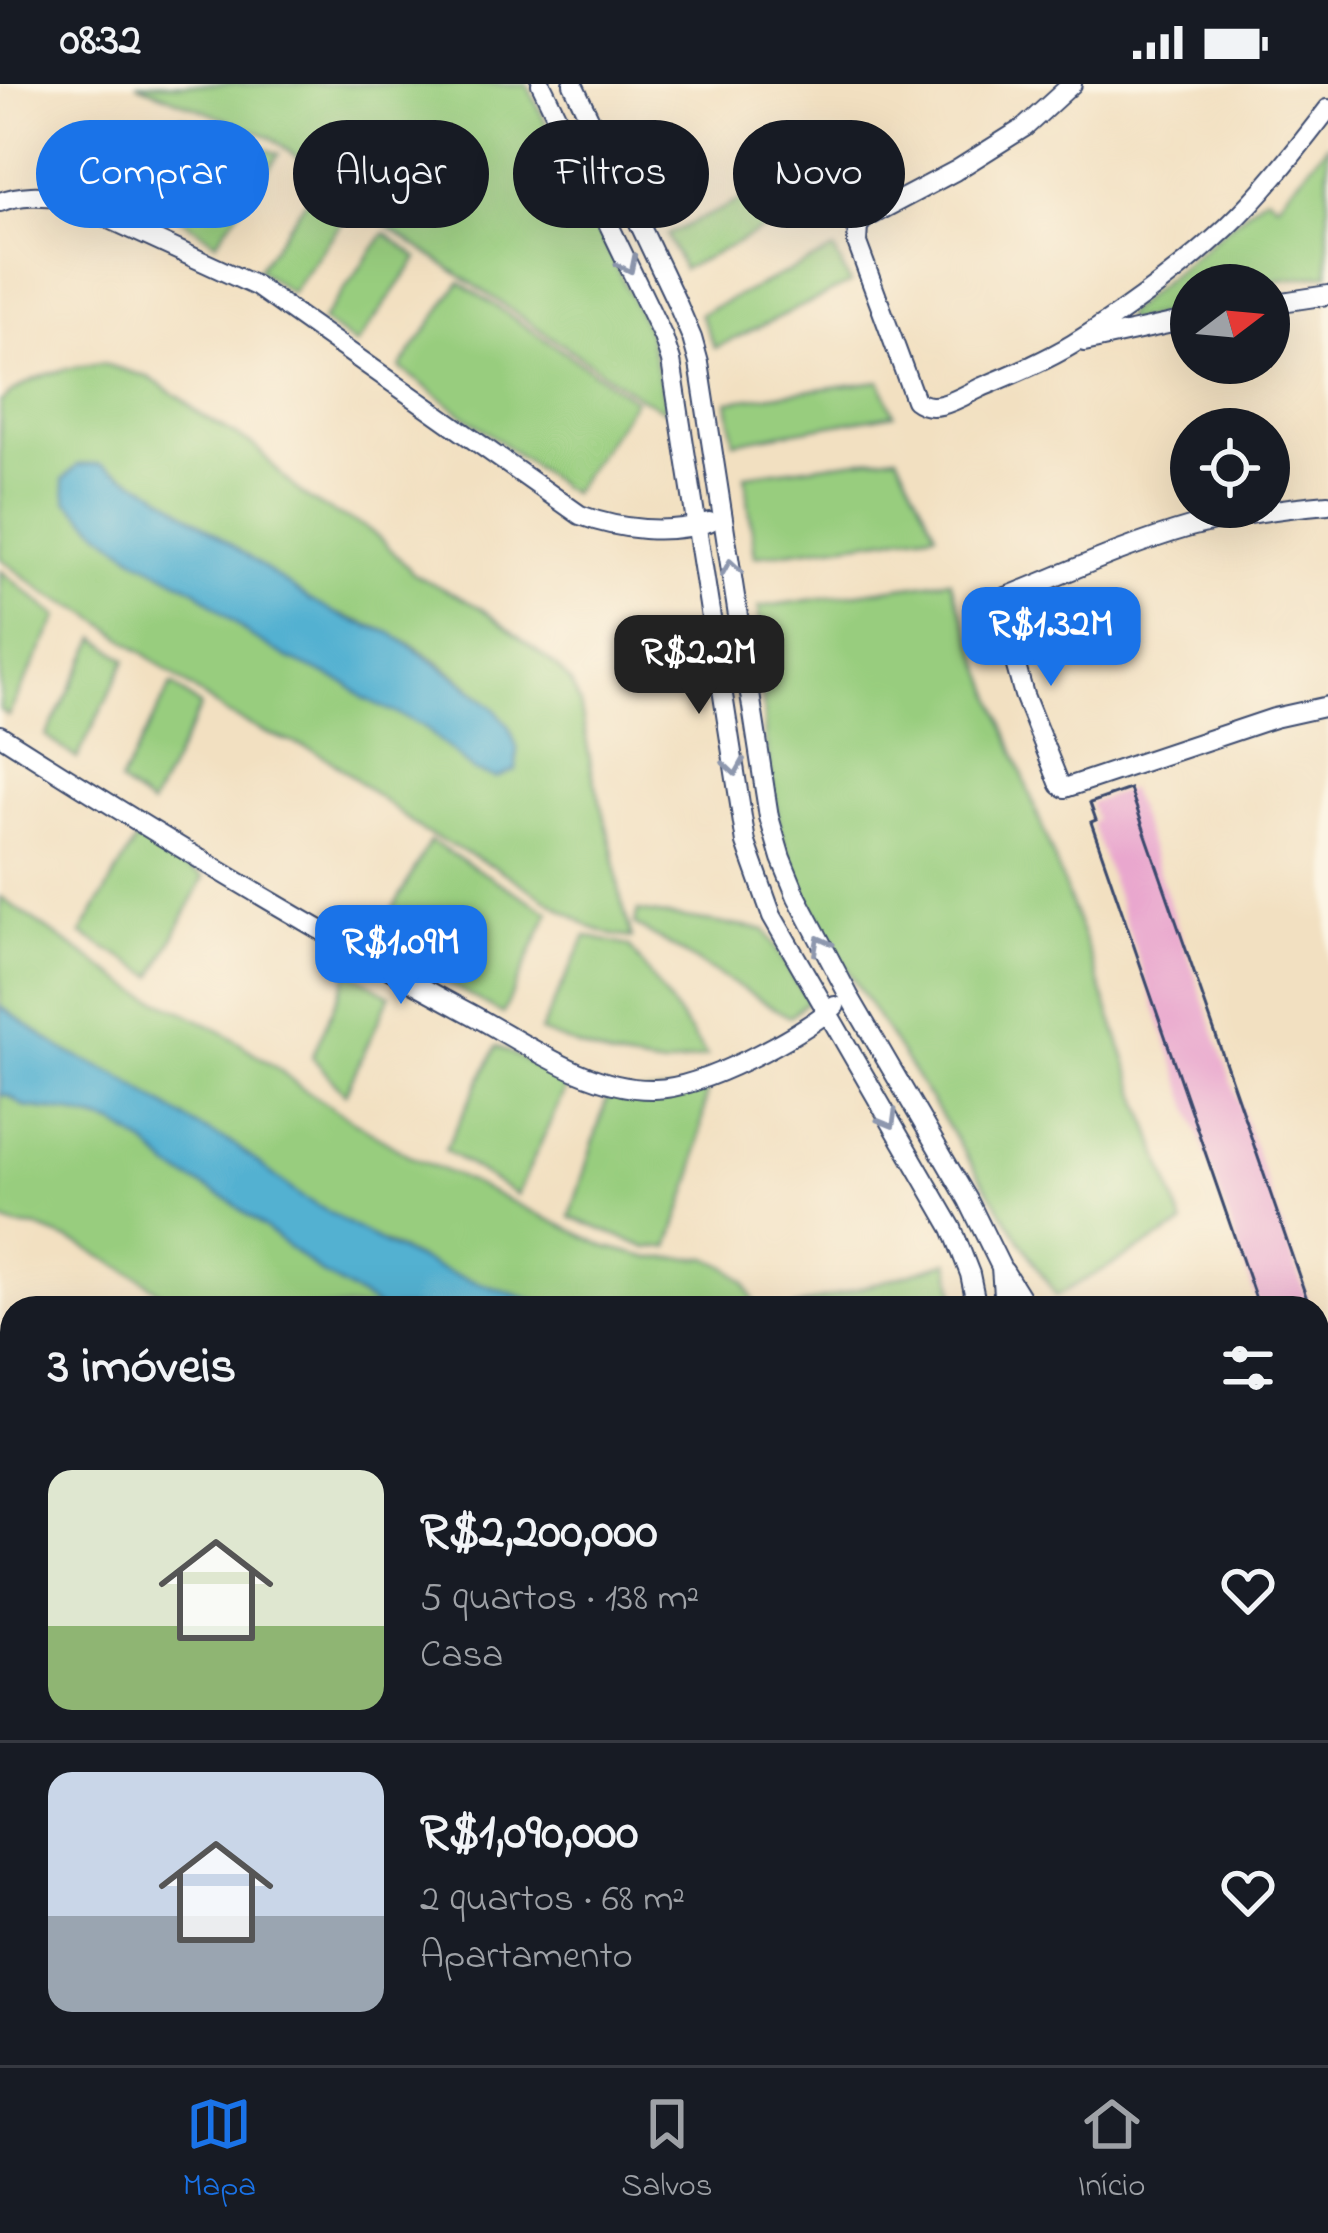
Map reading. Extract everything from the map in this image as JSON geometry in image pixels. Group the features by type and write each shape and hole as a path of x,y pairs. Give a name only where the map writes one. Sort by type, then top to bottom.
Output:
{"street":[{"path":"541,84 663,337 677,390 746,843 772,916 952,1228 975,1296"},
{"path":"573,84 692,338 699,363 769,817 781,858 849,996 1019,1296"},
{"path":"1072,84 1025,127 864,219 855,233 915,400 921,405 939,406 1037,363 1166,279 1229,225 1328,109"},
{"path":"0,202 21,196 64,198 256,286 580,515 628,528 698,526 724,518"},
{"path":"1290,301 1328,295"},
{"path":"1072,344 1170,323"},
{"path":"1328,504 1191,527 1006,597 1000,609 1024,695 1065,788 1274,718 1328,706"},
{"path":"0,735 183,851 407,980 568,1067 614,1085 656,1090 731,1068 849,996"},
{"path":"1001,1268 1003,1296"}],"green space":[{"path":"136,84 527,84 545,120 513,120 513,228 598,228 648,331 667,411 390,228 489,228 489,120 293,120 293,154 269,136 269,120 228,120"},
{"path":"1328,144 1328,274 1290,279 1290,264 1184,264 1266,195 1277,204"},
{"path":"733,204 733,228 768,228 683,269 667,235 682,228 709,228 709,215"},
{"path":"293,219 293,228 338,228 291,293 258,269"},
{"path":"195,228 226,228 216,242"},
{"path":"385,233 418,258 356,345 322,321"},
{"path":"834,250 850,283 715,348 700,314"},
{"path":"1170,276 1170,312 1127,321 1124,315"},
{"path":"460,282 635,400 571,494 400,368"},
{"path":"103,364 148,377 256,447 303,495 365,527 414,574 481,608 556,666 571,683 580,704 632,938 590,927 495,867 424,832 332,761 226,713 90,614 49,595 0,558 0,402 35,379","holes":["117,471 309,600 424,652 471,688 509,726 457,756 424,726 250,636 198,591 136,558 67,501"]},
{"path":"880,381 894,414 734,442 728,401"},
{"path":"897,455 936,532 755,556 745,475"},
{"path":"0,570 58,617 8,716 0,710"},
{"path":"950,580 1084,939 1183,1225 1056,1296 806,897 780,830 765,740 759,607"},
{"path":"97,638 126,660 77,759 46,736"},
{"path":"172,684 201,707 151,806 120,783"},
{"path":"137,838 204,877 154,976 81,934"},
{"path":"430,841 549,912 503,1014 375,942"},
{"path":"0,897 140,993 224,1033 411,1157 607,1247 651,1258 708,1258 729,1268 752,1296 520,1296 449,1273 300,1196 235,1145 119,1076 63,1050 0,1006"},
{"path":"638,911 765,930 808,1001 789,1017 634,924"},
{"path":"586,936 629,946 707,1056 663,1067 611,1058 540,1032"},
{"path":"349,971 390,995 345,1094 312,1057"},
{"path":"497,1046 568,1083 517,1195 445,1150"},
{"path":"707,1090 693,1177 669,1247 648,1248 570,1217 608,1095"},
{"path":"0,1094 25,1107 69,1112 116,1125 171,1169 229,1200 323,1274 360,1296 164,1296 81,1245 0,1220"},
{"path":"949,1262 956,1296 833,1296"}],"water":[{"path":"101,464 157,492 309,600 349,620 391,633 461,681 509,726 517,748 516,770 496,778 474,771 423,726 287,658 250,636 198,591 136,558 67,501 63,480 78,465"},
{"path":"0,1006 63,1050 119,1076 235,1145 300,1196 386,1245 449,1273 520,1296 360,1296 323,1274 229,1200 171,1169 116,1125 69,1112 25,1107 0,1094"}],"building":[{"path":"1130,789 1306,1296 1255,1296 1091,822 1096,820 1090,803"}]}
